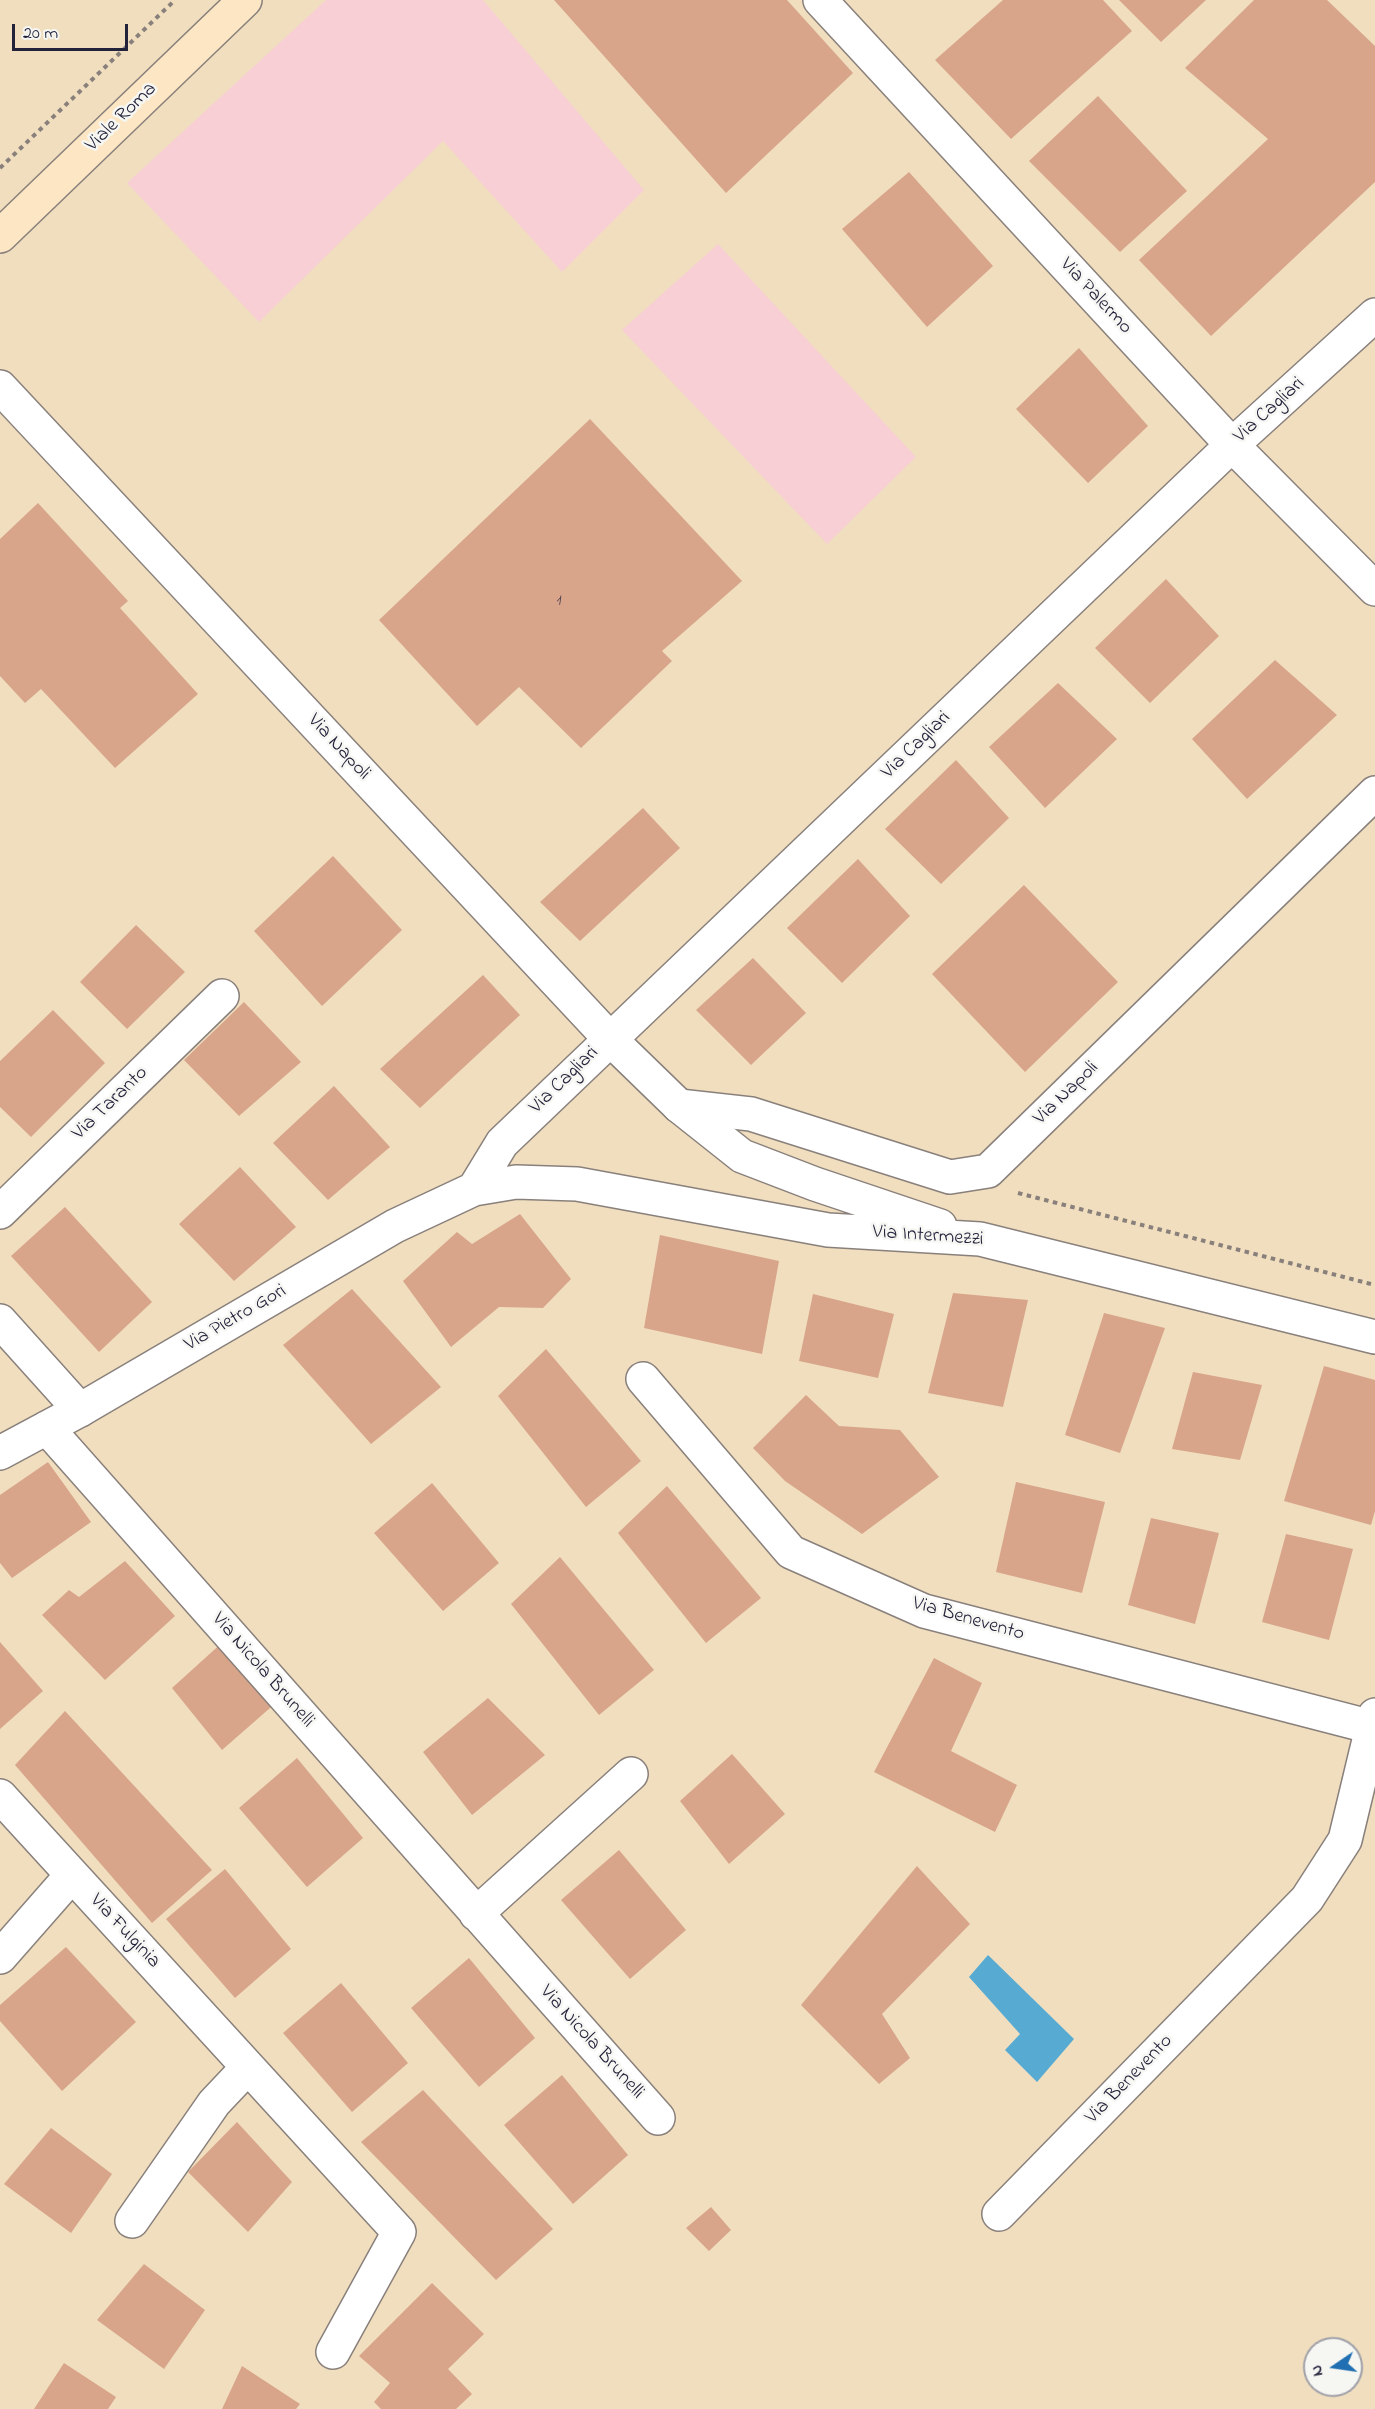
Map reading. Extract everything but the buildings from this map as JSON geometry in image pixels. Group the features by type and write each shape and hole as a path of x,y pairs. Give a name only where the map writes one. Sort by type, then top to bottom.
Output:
{"main road":[{"name":"Viale Roma","path":"0,236 245,0"}],"street":[{"name":"Via Palermo","path":"820,0 1232,445 1375,589"},
{"name":"Via Cagliari","path":"474,1189 502,1143 1232,445 1375,315"},
{"name":"Via Napoli","path":"0,387 610,1039 679,1106 742,1156 815,1184 980,1239"},
{"name":"Via Napoli","path":"679,1106 751,1114 950,1177 988,1171 1375,793"},
{"name":"Via Taranto","path":"0,1212 222,996"},
{"name":"Via Intermezzi","path":"474,1189 516,1182 577,1184 828,1230 980,1239 1375,1337"},
{"name":"Via Pietro Gori","path":"0,1453 80,1410 395,1226 474,1189"},
{"path":"0,1321 80,1410"},
{"name":"Via Benevento","path":"643,1379 791,1552 924,1611 1373,1721 1345,1840 1307,1899 999,2214"},
{"name":"Via Nicola Brunelli","path":"47,1428 658,2118"},
{"path":"476,1914 631,1774"},
{"name":"Via Fulginia","path":"0,1796 399,2232 333,2352"},
{"path":"0,1957 72,1875"},
{"path":"132,2221 214,2103 248,2067"}],"path":[{"path":"0,168 175,0"},
{"path":"1007,1191 1375,1285"}],"shaded area":[{"path":"326,0 483,0 644,190 562,272 443,141 259,322 127,183"},
{"path":"718,244 916,457 827,544 622,330"}],"water":[{"path":"988,1955 1074,2039 1037,2082 1005,2050 1020,2034 969,1977"}]}
